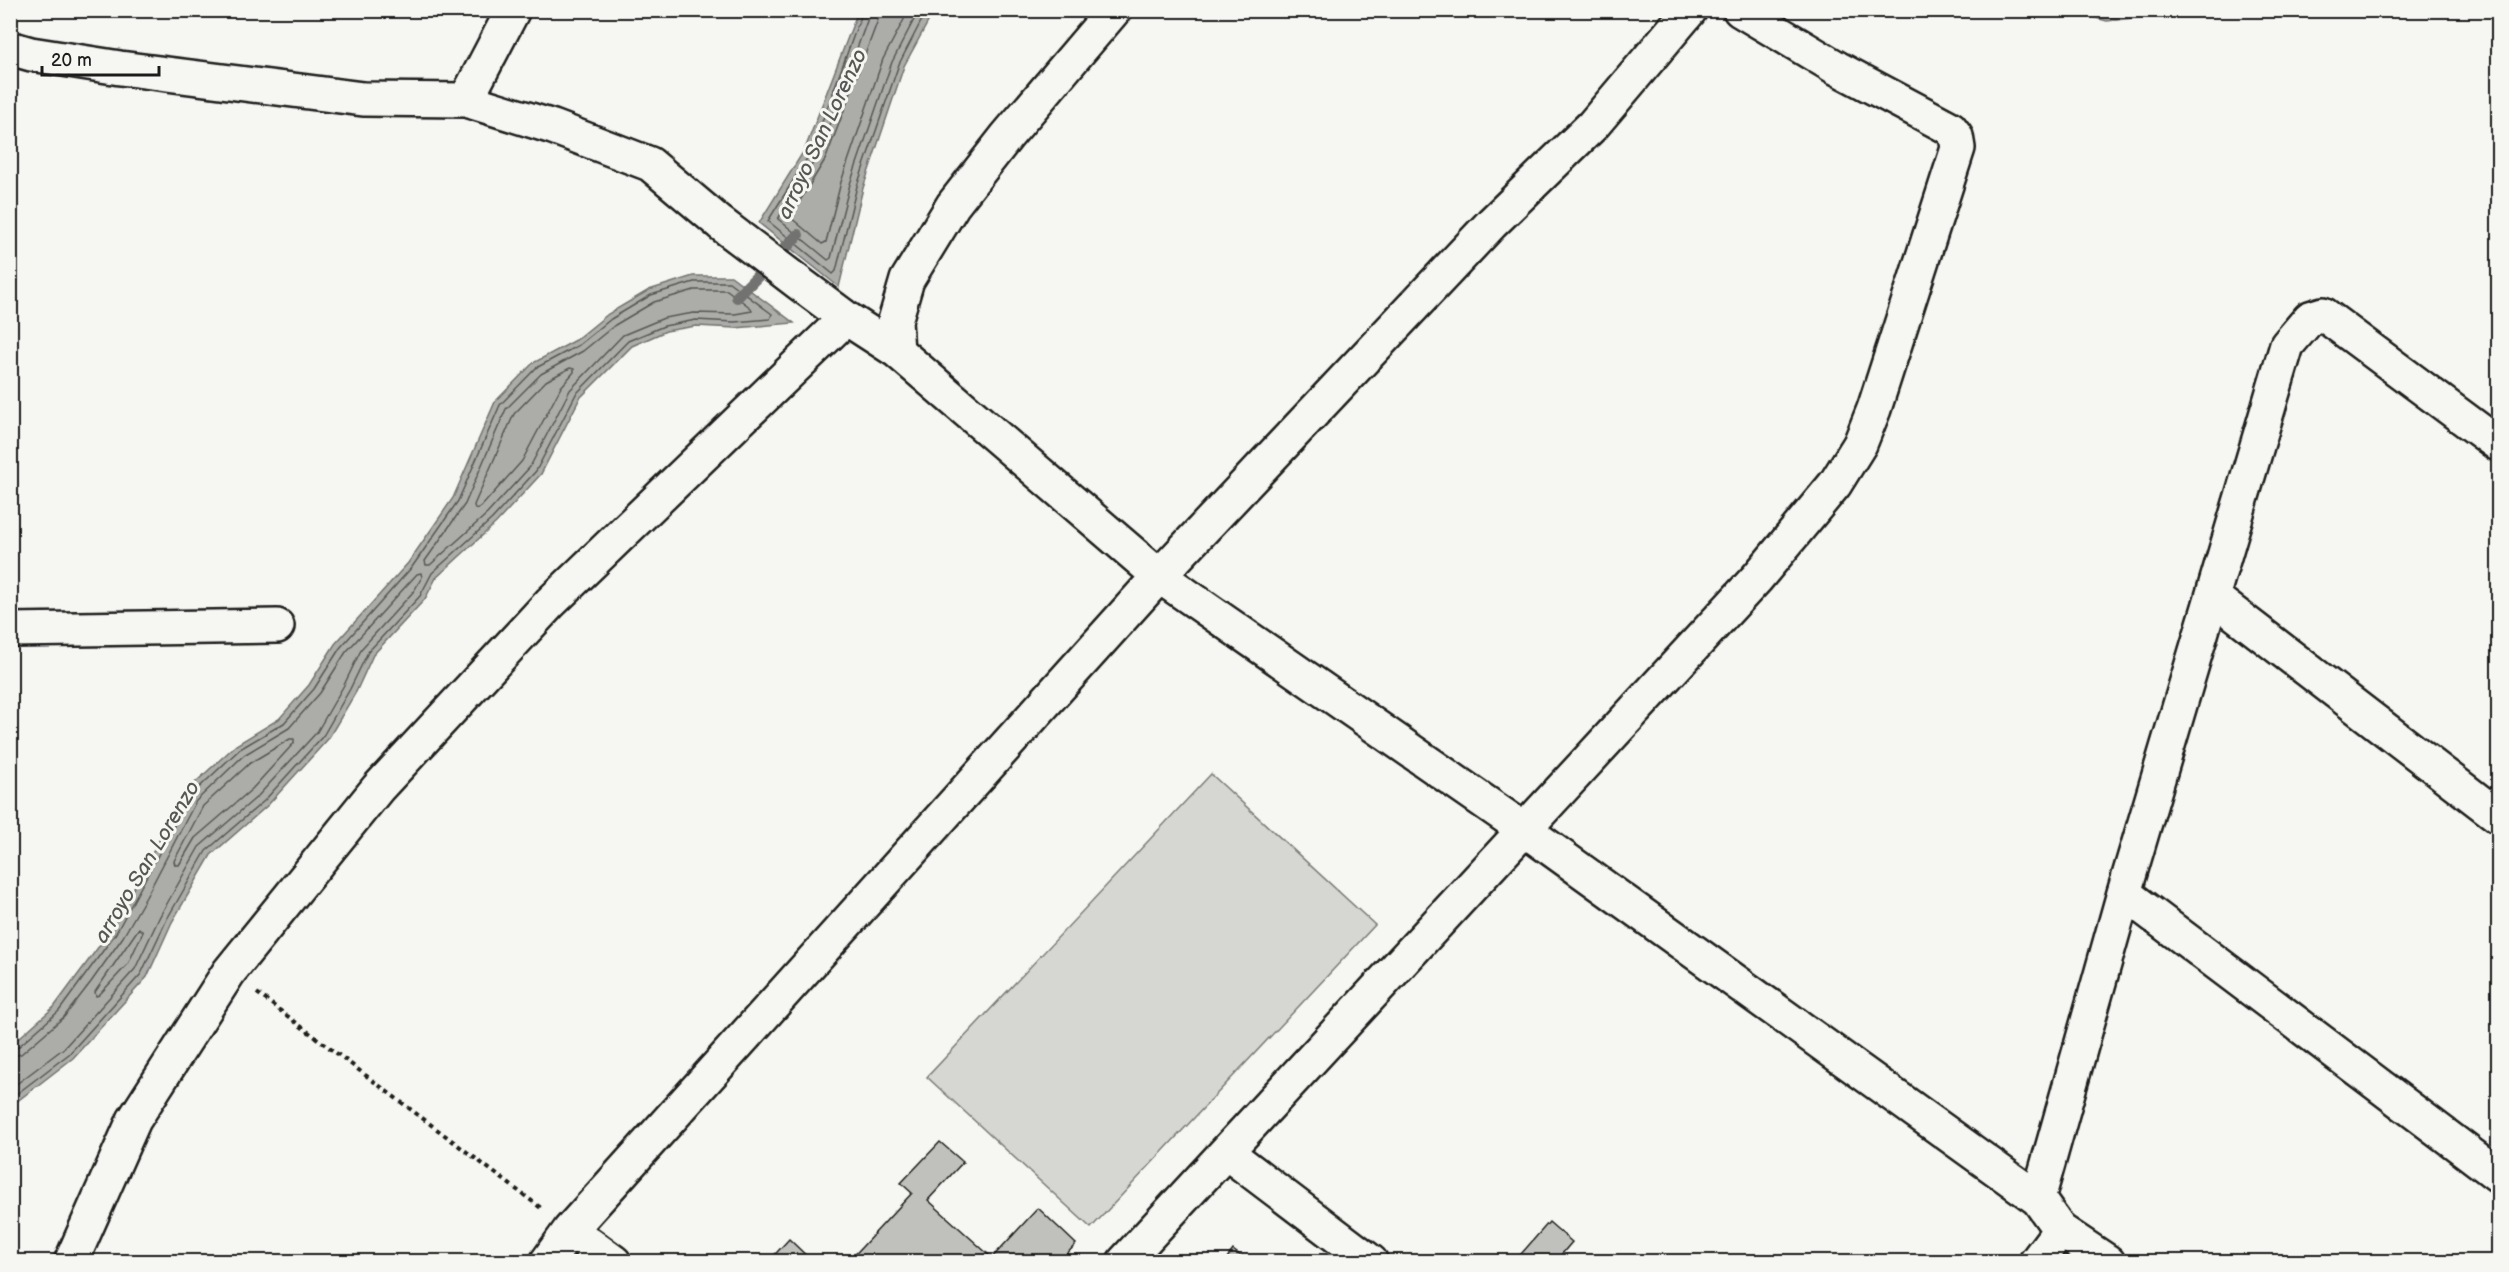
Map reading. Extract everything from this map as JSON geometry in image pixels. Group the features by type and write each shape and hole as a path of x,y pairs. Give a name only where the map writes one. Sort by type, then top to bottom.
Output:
{"street":[{"path":"466,100 513,10"},
{"path":"897,351 895,321 907,280 953,205 1007,136 1114,10"},
{"path":"547,1262 570,1230 1159,576 1492,222 1593,125 1690,10"},
{"path":"1124,1262 1757,578 1834,484 1860,444 1874,410 1958,148 1956,136 1950,128 1838,68 1740,10"},
{"path":"10,48 31,54 120,68 363,99 466,100 553,127 650,164 720,223 799,283 846,318 897,351 1159,576 1525,830 2038,1199 2060,1230 2108,1262"},
{"path":"2038,1199 2124,893 2287,345 2310,318 2323,314 2499,444"},
{"path":"71,1262 134,1120 230,972 378,788 550,603 846,318"},
{"path":"2213,597 2499,816"},
{"path":"10,630 276,626"},
{"path":"2124,893 2499,1175"},
{"path":"1226,1152 1371,1262"},
{"path":"570,1230 614,1262"},
{"path":"2036,1262 2060,1230"}],"path":[{"path":"230,972 570,1230"}],"shaded area":[{"path":"1211,774 1375,925 1091,1228 927,1077"}],"water":[{"path":"858,11 934,11 904,66 863,188 839,287 759,223 805,149"},
{"path":"2069,11 2204,11 2184,17 2167,14 2107,21"},
{"path":"693,276 731,276 794,323 735,328 696,326 666,331 632,346 580,398 541,474 496,523 436,578 425,599 373,655 356,692 328,739 268,805 211,855 172,922 147,977 73,1058 11,1106 11,1045 54,1007 111,930 185,792 236,745 279,719 309,685 335,644 408,563 453,498 495,402 533,363 576,340 608,314 649,290"}],"building":[{"path":"940,1142 963,1162 928,1200 989,1255 982,1262 848,1262 912,1193 901,1183"},
{"path":"1038,1208 1076,1244 1059,1262 988,1262"},
{"path":"1549,1222 1572,1242 1555,1262 1514,1262"},
{"path":"789,1239 813,1262 768,1262"},
{"path":"1233,1250 1249,1262 1224,1262"}],"waterway":[{"name":"arroyo San Lorenzo","path":"737,297 798,235"}]}
